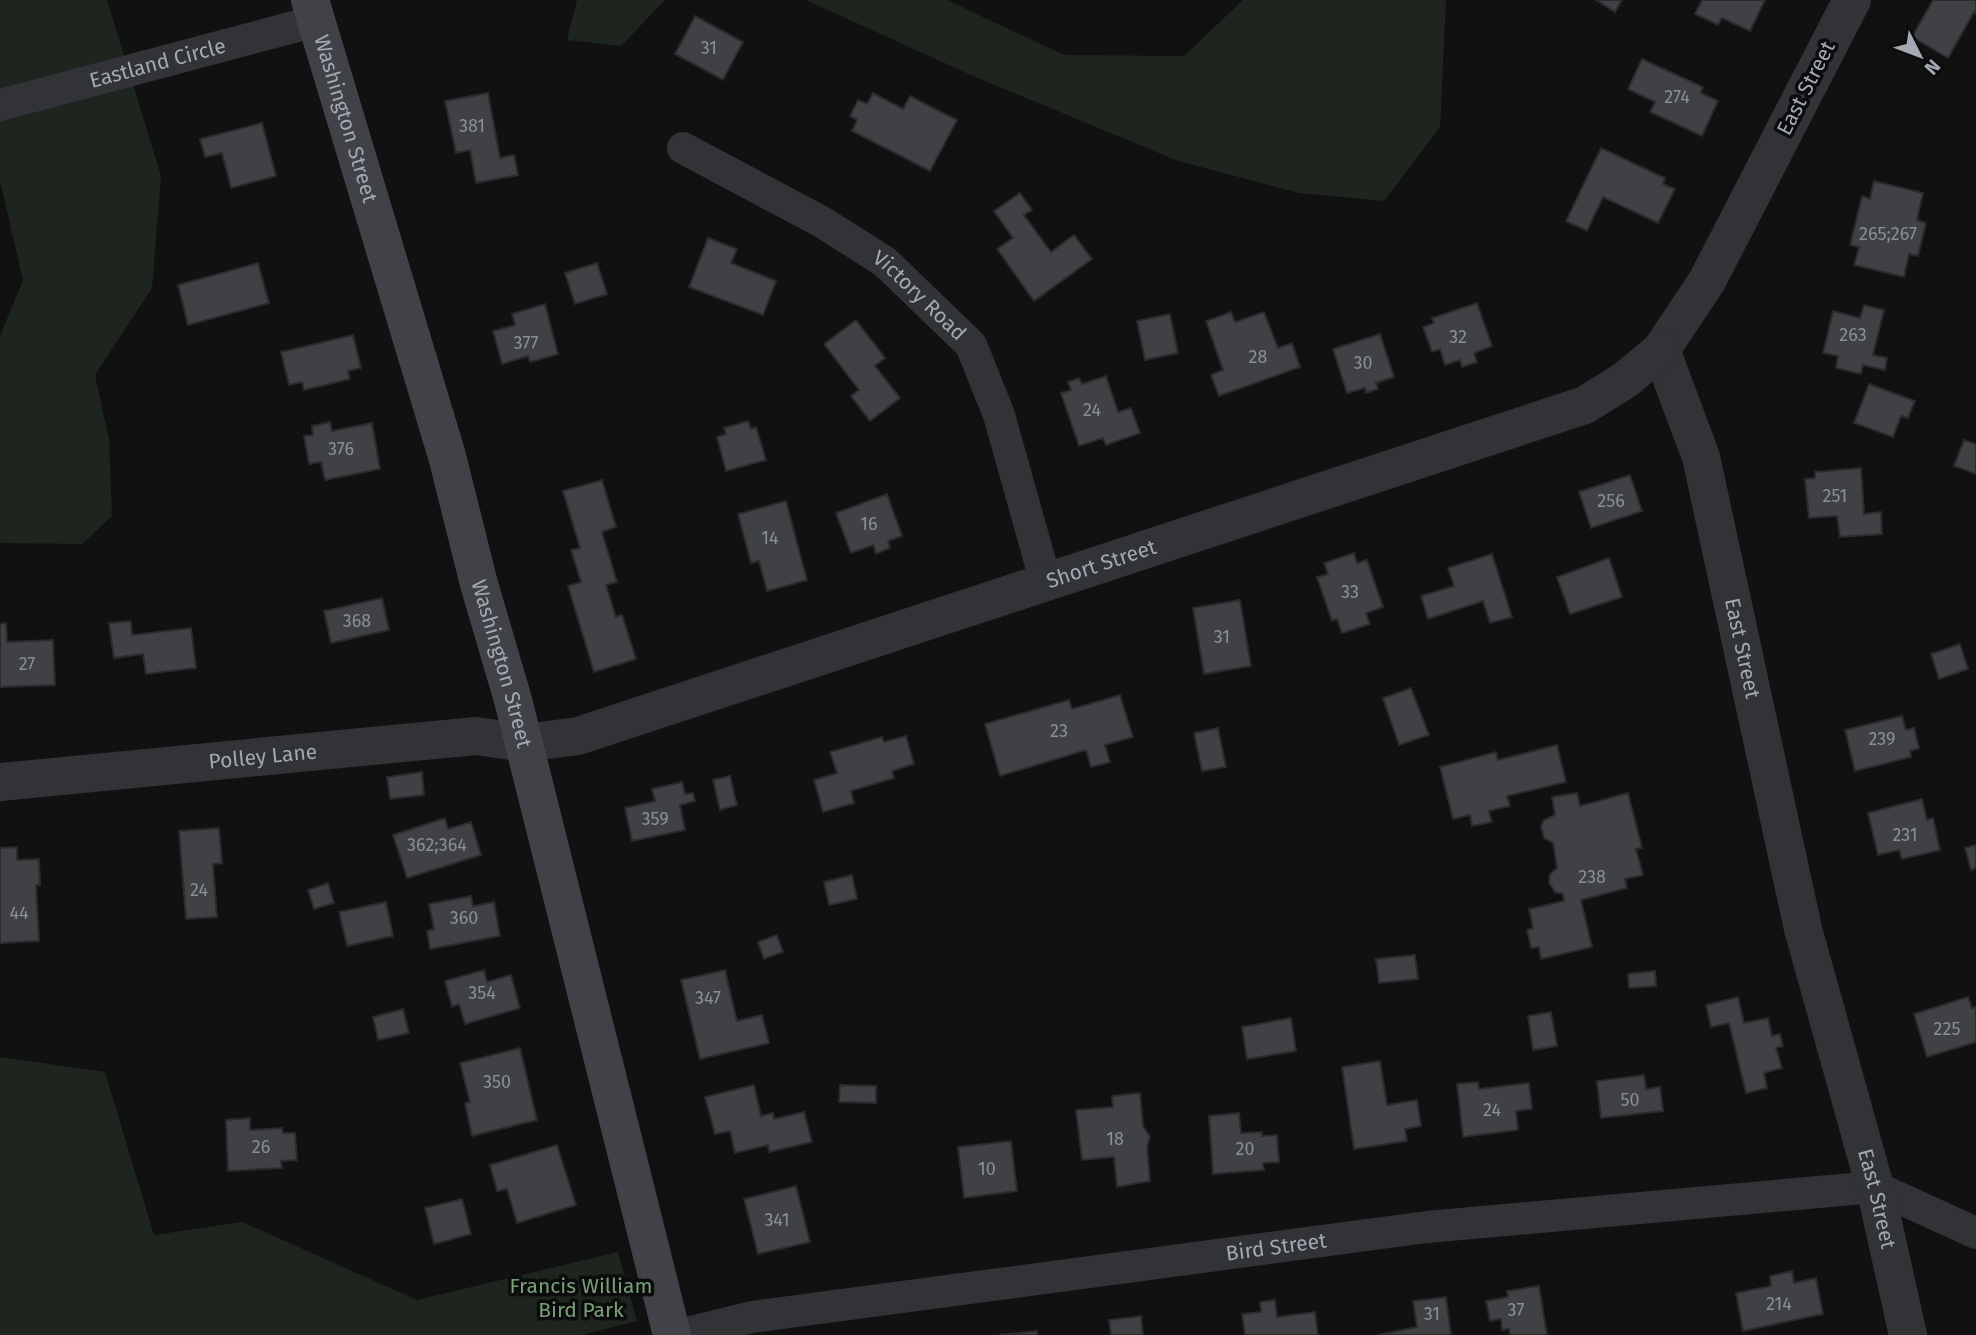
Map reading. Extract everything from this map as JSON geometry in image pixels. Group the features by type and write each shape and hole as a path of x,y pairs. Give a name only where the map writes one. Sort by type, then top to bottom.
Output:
{"main road":[{"name":"Washington Street","path":"313,11 443,443 525,743 672,1335"}],"street":[{"name":"East Street","path":"1852,0 1707,281 1661,350 1701,457 1803,929 1875,1187 1908,1335"},
{"name":"Eastland Circle","path":"0,105 313,11"},
{"name":"Victory Road","path":"683,148 822,222 885,262 971,345 999,415 1046,583"},
{"name":"Short Street","path":"525,743 578,736 1585,405 1625,380 1661,350"},
{"name":"Polley Lane","path":"0,782 476,736 525,743"},
{"path":"1875,1187 1976,1233"},
{"name":"Bird Street","path":"679,1335 752,1317 1427,1227 1875,1187"}],"green space":[{"path":"0,0 107,0 161,176 152,288 95,375 109,439 112,516 82,544 0,543 0,336 23,280 0,181"},
{"path":"577,0 665,0 621,46 567,40"},
{"path":"806,0 947,0 1064,55 1184,56 1243,0 1446,0 1440,127 1384,201 1299,193 1178,161 973,76"},
{"name":"Francis William Bird Park","path":"0,1057 105,1072 154,1235 242,1222 417,1300 618,1252 637,1321 582,1335 0,1335"}],"building":[{"path":"1596,0 1622,0 1615,12"},
{"path":"1702,0 1765,0 1750,31 1722,18 1718,25 1695,14"},
{"path":"1933,0 1976,0 1976,14 1974,12 1948,58 1912,37"},
{"path":"695,16 743,42 723,80 675,54"},
{"path":"1642,59 1703,87 1701,93 1718,101 1702,136 1650,112 1655,102 1628,89"},
{"path":"488,93 500,158 514,155 518,175 476,183 470,150 456,153 445,101"},
{"path":"873,93 903,109 910,96 957,120 930,171 852,131 857,120 850,116 858,100 867,104"},
{"path":"262,123 276,176 231,188 222,153 205,157 200,139"},
{"path":"1601,148 1665,178 1663,184 1675,189 1658,223 1603,197 1587,231 1566,221"},
{"path":"1874,181 1923,193 1917,220 1926,223 1918,256 1909,254 1904,277 1854,265 1859,247 1850,245 1862,196 1870,199"},
{"path":"1020,193 1032,210 1024,215 1051,252 1074,235 1092,259 1034,301 997,249 1013,238 994,211"},
{"path":"708,238 737,249 731,263 776,281 763,315 689,287"},
{"path":"258,263 269,303 188,325 178,285"},
{"path":"597,263 607,294 575,304 565,273"},
{"path":"1477,303 1492,346 1474,353 1477,362 1462,367 1460,360 1445,365 1440,349 1432,352 1423,327 1434,323 1432,318"},
{"path":"545,304 558,354 530,362 528,356 502,364 493,331 515,325 512,314"},
{"path":"1864,305 1884,310 1873,355 1887,358 1885,370 1863,365 1861,374 1836,368 1838,356 1823,353 1833,311 1860,318"},
{"path":"1231,312 1235,322 1264,312 1278,348 1292,343 1300,367 1219,396 1211,375 1223,370 1206,321"},
{"path":"1170,314 1178,353 1145,360 1137,321"},
{"path":"856,320 885,358 875,366 900,398 870,421 851,396 859,390 824,344"},
{"path":"1380,334 1394,377 1376,383 1378,389 1366,393 1365,388 1347,393 1333,349"},
{"path":"353,335 361,368 348,371 350,379 304,390 302,382 289,385 281,352"},
{"path":"1106,376 1118,412 1131,408 1140,433 1106,445 1103,438 1079,446 1061,393 1071,390 1068,382 1079,378 1082,384"},
{"path":"1869,384 1915,401 1908,418 1901,416 1893,437 1854,423"},
{"path":"748,421 751,429 756,427 766,460 726,471 717,437 726,434 724,428"},
{"path":"330,422 332,431 372,423 380,469 325,480 321,462 309,464 304,436 313,435 312,426"},
{"path":"1964,440 1976,444 1976,474 1954,466"},
{"path":"1861,468 1864,514 1881,512 1882,534 1840,537 1837,516 1809,518 1805,479 1815,478 1815,472"},
{"path":"1630,475 1642,511 1591,528 1579,492"},
{"path":"602,480 616,527 602,532 617,582 606,585 616,617 622,615 636,659 594,672 568,586 581,582 571,550 580,548 563,491"},
{"path":"887,494 902,536 888,541 890,548 876,554 873,545 851,553 836,513"},
{"path":"786,501 807,580 767,591 759,561 751,563 738,514"},
{"path":"1354,553 1357,563 1367,560 1383,607 1366,613 1370,624 1342,633 1337,619 1332,621 1317,577 1328,574 1324,563"},
{"path":"1492,554 1512,617 1490,623 1483,601 1428,619 1421,596 1454,586 1448,568"},
{"path":"1609,558 1622,597 1570,614 1557,577"},
{"path":"382,598 389,630 331,643 324,611"},
{"path":"1240,600 1251,666 1204,674 1193,608"},
{"path":"131,621 132,635 191,628 196,668 146,674 143,654 114,658 109,623"},
{"path":"6,623 7,642 53,640 55,685 0,687 0,624"},
{"path":"1960,644 1968,669 1939,679 1931,654"},
{"path":"1411,688 1429,735 1399,745 1383,698"},
{"path":"1120,695 1133,737 1105,745 1110,762 1091,767 1086,750 1000,776 985,724 1069,700 1072,709"},
{"path":"1902,716 1906,730 1914,728 1919,748 1910,751 1911,757 1855,771 1845,730"},
{"path":"1218,728 1226,767 1202,771 1194,733"},
{"path":"906,736 914,764 892,771 894,778 851,791 854,803 823,812 814,780 837,773 830,752 882,737 884,742"},
{"path":"1557,745 1566,782 1507,796 1510,806 1489,811 1492,822 1472,826 1470,815 1453,819 1440,767 1496,752 1498,760"},
{"path":"422,772 424,795 390,799 387,777"},
{"path":"730,776 737,805 720,810 713,780"},
{"path":"682,782 685,794 693,793 695,801 680,805 685,830 632,841 625,808 655,801 652,789"},
{"path":"1577,793 1580,806 1628,793 1642,848 1636,849 1643,875 1625,879 1627,888 1581,900 1592,947 1541,959 1539,947 1531,948 1527,930 1533,928 1529,909 1564,901 1563,894 1555,892 1549,883 1550,874 1557,868 1553,843 1544,838 1541,826 1544,820 1555,815 1552,797"},
{"path":"1922,799 1927,820 1933,818 1940,850 1902,859 1899,850 1878,855 1868,813"},
{"path":"445,818 448,829 471,822 481,855 407,878 393,835"},
{"path":"219,828 222,863 213,864 217,917 186,919 179,831"},
{"path":"1976,845 1976,868 1971,870 1965,848"},
{"path":"17,847 17,860 39,859 40,885 36,885 39,941 0,943 0,848"},
{"path":"852,875 857,899 829,905 824,882"},
{"path":"328,883 334,903 314,909 308,890"},
{"path":"471,896 473,906 494,902 500,936 430,949 427,931 434,929 429,904"},
{"path":"386,902 393,936 347,946 339,912"},
{"path":"777,935 783,952 764,959 758,942"},
{"path":"1415,955 1418,979 1379,983 1376,959"},
{"path":"484,970 487,982 511,975 520,1008 465,1024 459,1004 452,1007 445,981"},
{"path":"725,970 737,1021 762,1015 769,1043 700,1059 681,980"},
{"path":"1655,971 1656,986 1629,988 1628,974"},
{"path":"1738,997 1744,1023 1768,1018 1772,1036 1780,1034 1783,1046 1776,1048 1782,1068 1764,1073 1767,1088 1746,1093 1729,1023 1711,1027 1706,1005"},
{"path":"1968,997 1972,1008 1976,1007 1976,1042 1927,1057 1914,1014"},
{"path":"403,1009 409,1033 378,1040 373,1017"},
{"path":"1551,1012 1557,1046 1533,1050 1528,1016"},
{"path":"1291,1018 1296,1051 1247,1059 1242,1027"},
{"path":"520,1048 537,1120 472,1136 465,1103 470,1102 460,1063"},
{"path":"1380,1061 1387,1105 1417,1100 1421,1126 1405,1129 1407,1141 1354,1149 1342,1067"},
{"path":"1644,1075 1646,1089 1660,1087 1663,1111 1601,1118 1597,1081"},
{"path":"1478,1082 1479,1089 1529,1083 1532,1109 1516,1111 1518,1130 1463,1137 1457,1084"},
{"path":"754,1085 761,1116 773,1113 774,1119 804,1112 812,1142 769,1152 768,1145 735,1153 730,1131 715,1134 705,1097"},
{"path":"840,1085 876,1086 876,1103 839,1102"},
{"path":"1140,1093 1143,1126 1150,1137 1147,1146 1150,1181 1117,1187 1114,1157 1082,1160 1076,1110 1113,1107 1112,1096"},
{"path":"1239,1113 1241,1133 1262,1132 1262,1136 1277,1135 1279,1162 1263,1163 1264,1170 1213,1174 1209,1116"},
{"path":"250,1118 250,1130 282,1128 283,1133 295,1133 297,1160 281,1161 282,1168 228,1171 226,1120"},
{"path":"1011,1141 1017,1191 964,1198 958,1147"},
{"path":"557,1145 576,1205 517,1223 507,1189 497,1191 490,1165"},
{"path":"796,1186 810,1242 758,1254 744,1199"},
{"path":"462,1199 471,1234 434,1244 425,1208"},
{"path":"1792,1271 1794,1283 1816,1278 1823,1314 1743,1331 1736,1293 1771,1286 1770,1276"},
{"path":"1539,1286 1547,1335 1510,1335 1509,1329 1502,1330 1501,1319 1490,1321 1486,1301 1508,1297 1507,1291"},
{"path":"1446,1297 1451,1335 1378,1335 1417,1327 1413,1301"},
{"path":"1275,1300 1277,1317 1315,1312 1318,1335 1245,1335 1242,1314 1261,1312 1260,1302"},
{"path":"1141,1316 1143,1335 1111,1335 1109,1320"},
{"path":"1037,1331 1037,1335 999,1335"}]}
